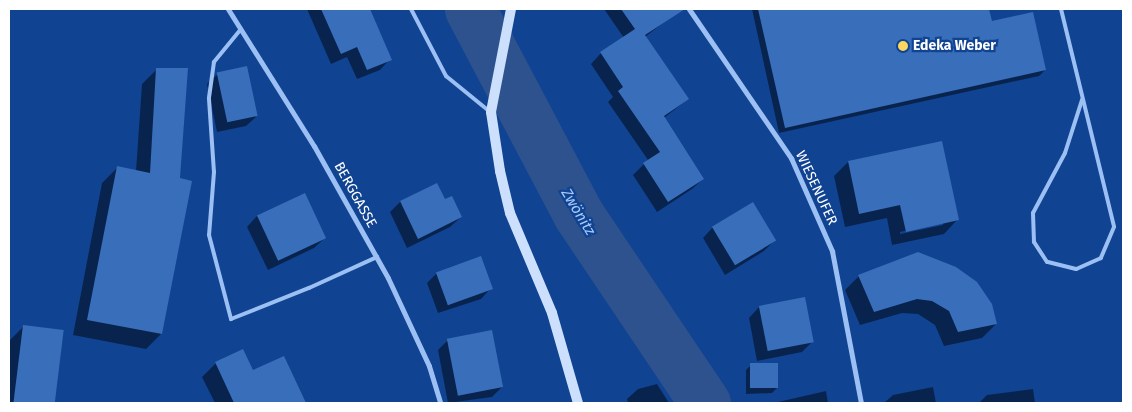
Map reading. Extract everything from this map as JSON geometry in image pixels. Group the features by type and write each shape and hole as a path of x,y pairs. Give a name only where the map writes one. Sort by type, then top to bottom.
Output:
{"main road":[{"path":"510,9 491,112 500,171 510,213 552,313 578,403"}],"street":[{"name":"BERGGASSE","path":"228,9 314,146 377,257 429,366 440,403"},
{"name":"WIESENUFER","path":"689,9 791,158 832,251 861,403"}],"lane":[{"path":"411,9 446,76 491,112"},
{"path":"1061,9 1114,227 1101,258 1076,269 1047,262 1034,242 1033,213 1065,153 1082,100"},
{"path":"241,29 214,62 209,98 214,172 210,235 231,319 309,288 377,257"}],"building":[{"path":"321,9 370,9 392,60 367,70 357,47 341,54"},
{"path":"621,9 685,9 645,35 689,99 664,116 704,179 668,202 643,163 660,152 618,91 623,87 600,52 635,29"},
{"name":"Edeka Weber","path":"758,9 989,9 992,21 1033,12 1046,70 785,128"},
{"path":"247,66 258,116 227,122 217,72"},
{"path":"156,68 188,68 180,178 192,181 162,334 87,320 117,166 150,173"},
{"path":"942,141 959,220 906,232 900,205 859,214 848,161"},
{"path":"437,183 445,199 452,196 462,217 418,239 400,201"},
{"path":"305,193 326,238 278,261 257,215"},
{"path":"753,202 776,241 735,265 712,227"},
{"path":"918,252 956,267 977,282 992,304 997,324 958,332 949,311 932,301 917,299 874,312 858,275"},
{"path":"481,256 493,289 448,305 436,272"},
{"path":"805,297 814,342 768,351 759,306"},
{"path":"23,325 64,330 55,403 13,403"},
{"path":"492,330 503,387 458,396 447,339"},
{"path":"243,349 253,370 284,356 306,403 234,403 215,362"},
{"path":"750,363 778,363 778,388 750,388"}],"waterway":[{"name":"Zwönitz","path":"470,9 578,214 705,403"}],"place":[{"name":"Edeka Weber","path":"903,46"}]}
